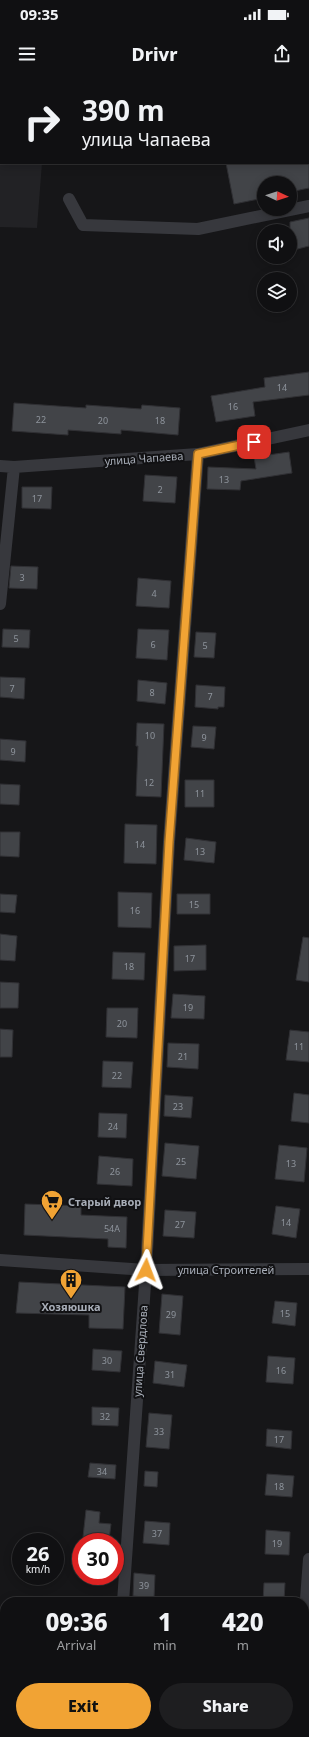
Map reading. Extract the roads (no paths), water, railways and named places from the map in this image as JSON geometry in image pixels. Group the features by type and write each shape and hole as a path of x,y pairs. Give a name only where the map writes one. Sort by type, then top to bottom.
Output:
{"street":[{"path":"69,199 83,225 198,230 309,206"},
{"name":"улица Чапаева","path":"0,466 14,467 198,454 309,430"},
{"name":"улица Свердлова","path":"123,1597 146,1270 169,842 198,454"},
{"path":"0,604 14,467"},
{"name":"улица Строителей","path":"0,1260 146,1270 309,1269"},
{"path":"306,1597 309,1559"}],"place":[{"name":"Старый двор","path":"52,1220"},
{"name":"Хозяюшка","path":"71,1300"}]}
